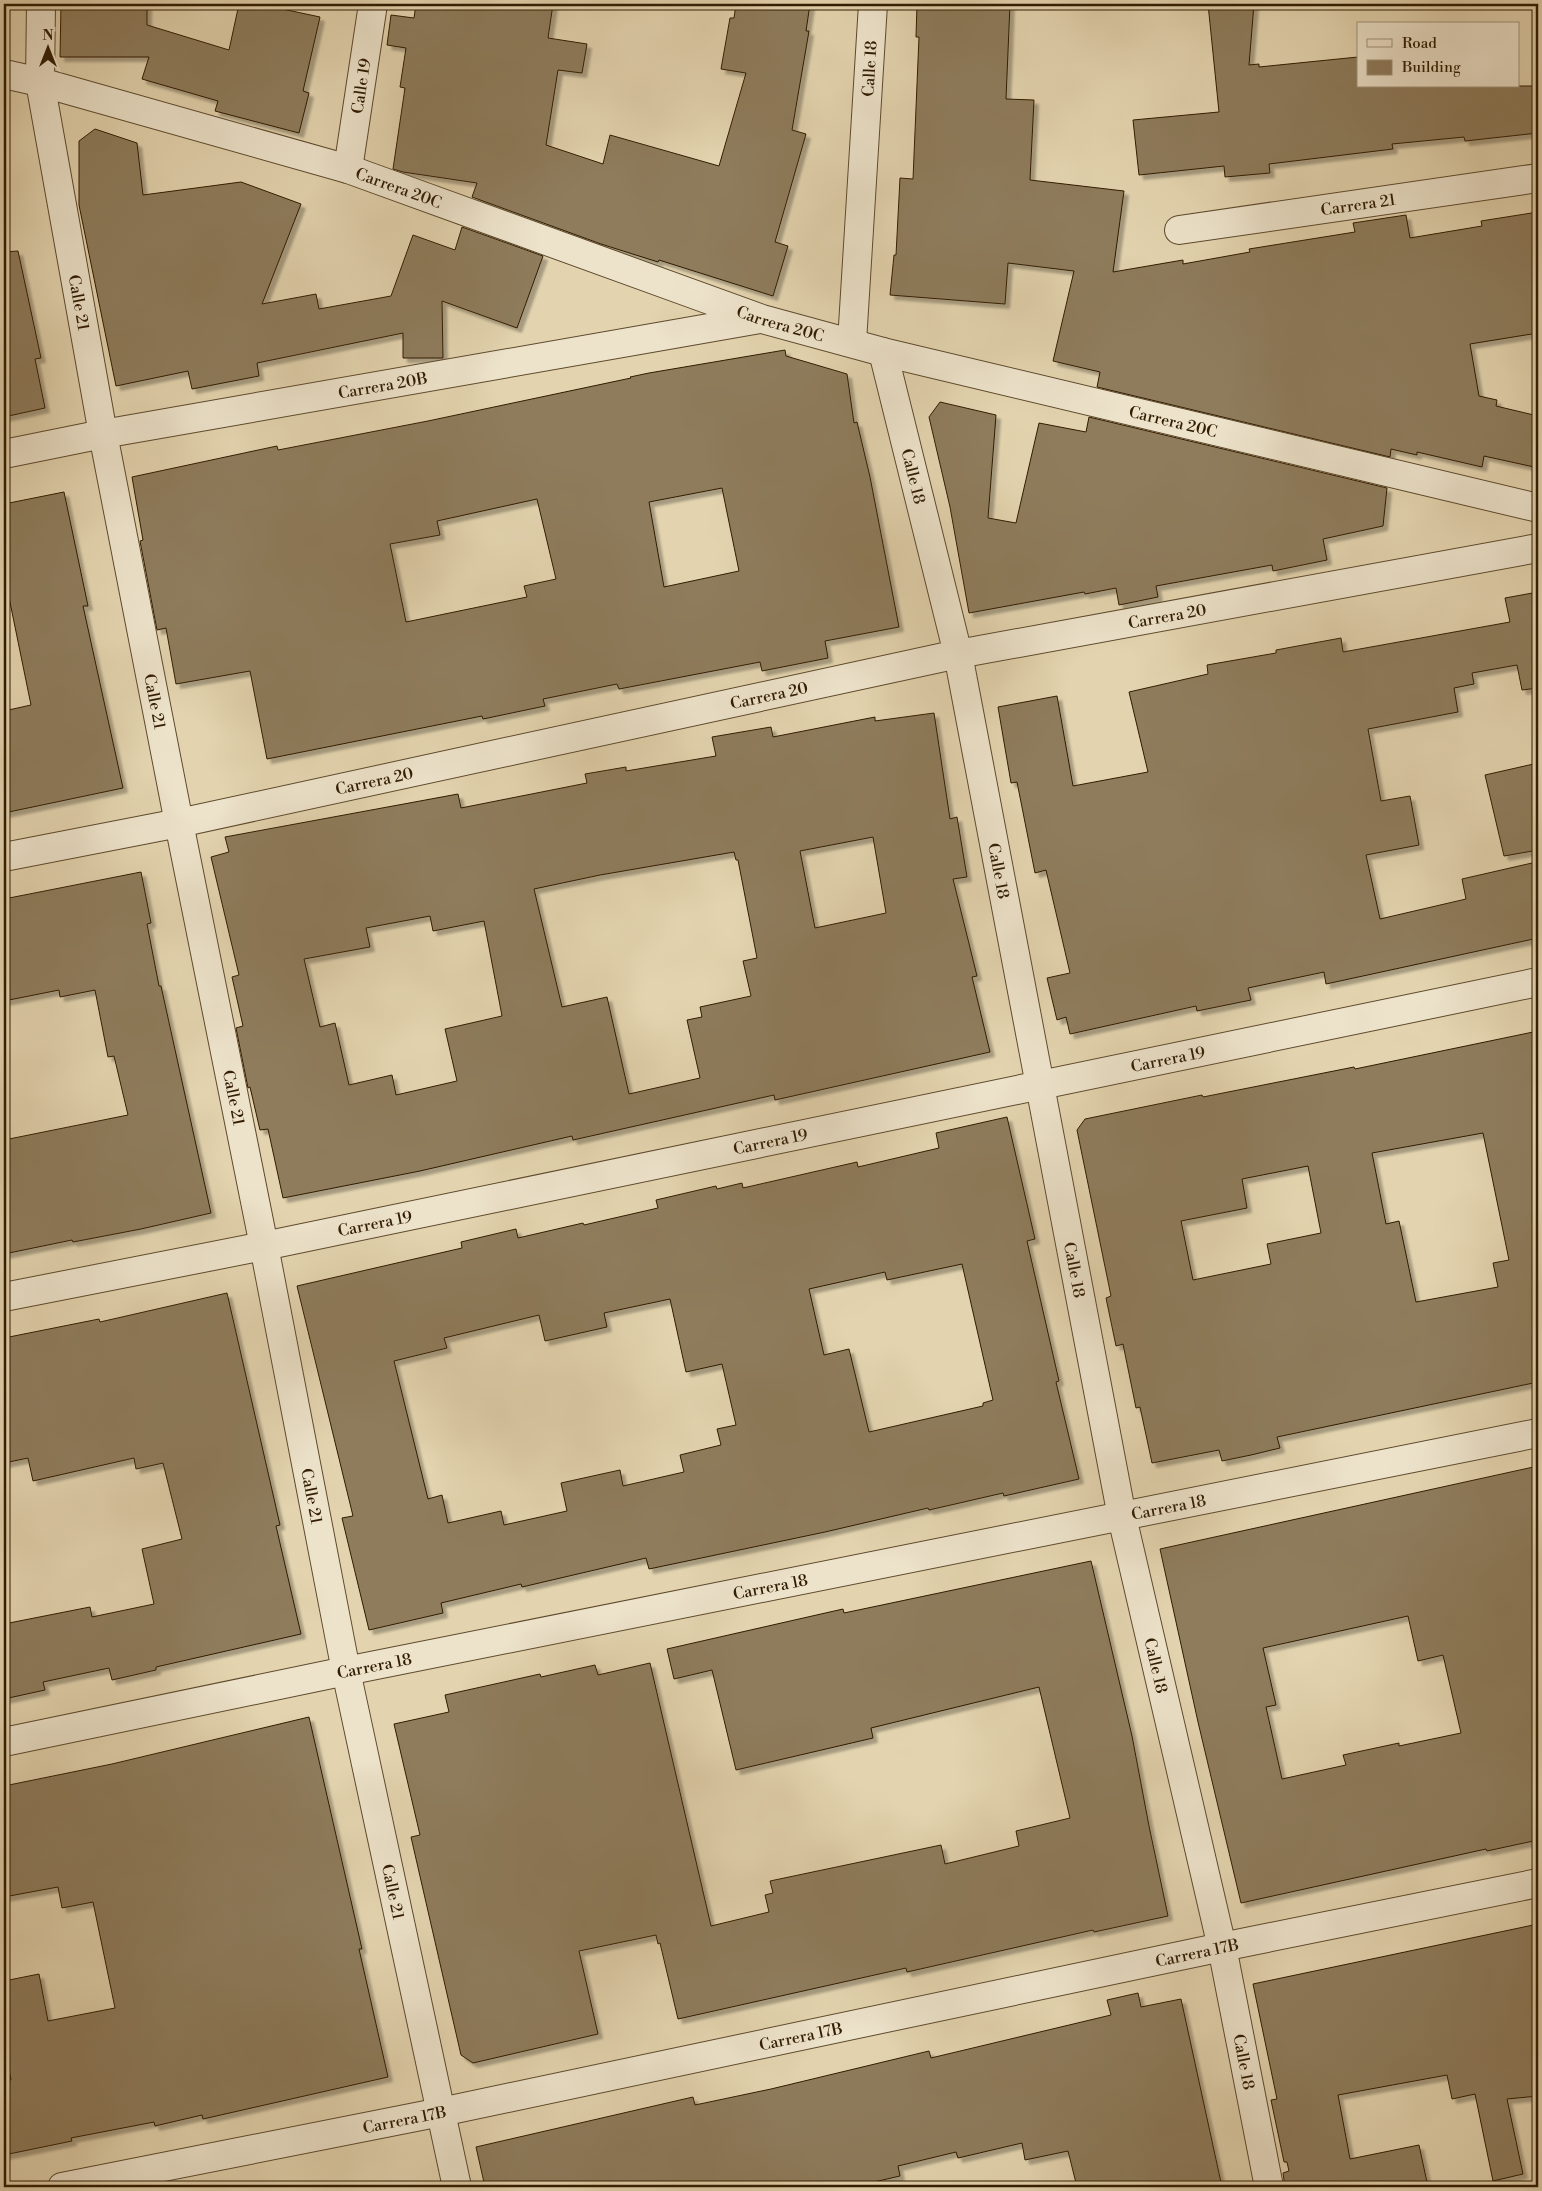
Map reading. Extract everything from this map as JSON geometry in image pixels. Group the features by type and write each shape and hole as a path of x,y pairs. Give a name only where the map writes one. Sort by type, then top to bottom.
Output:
{"street":[{"name":"Calle 21","path":"41,4 40,82 103,434 346,1671 457,2187"},
{"name":"Calle 19","path":"348,169 373,4"},
{"name":"Calle 18","path":"852,342 873,4"},
{"path":"4,74 40,82"},
{"name":"Carrera 20C","path":"40,82 348,169 762,319 883,352 1538,508"},
{"name":"Carrera 21","path":"1180,230 1538,178"},
{"name":"Carrera 20B","path":"4,454 103,434 762,319"},
{"name":"Calle 18","path":"883,352 958,654 1122,1517 1222,1947 1270,2187"},
{"name":"Carrera 20","path":"4,857 179,823 958,654 1538,548"},
{"name":"Carrera 19","path":"4,1298 264,1246 1538,982"},
{"name":"Carrera 18","path":"4,1742 346,1671 1538,1433"},
{"name":"Carrera 17B","path":"62,2187 441,2112 1222,1947 1538,1883"}],"building":[{"path":"61,4 147,4 147,25 229,50 239,4 259,4 320,17 303,91 309,93 299,133 215,111 218,101 142,79 149,57 60,57"},
{"path":"416,4 553,4 548,38 587,44 582,73 558,70 546,145 603,164 610,135 719,166 746,73 721,69 730,18 734,18 736,4 810,4 806,31 809,31 792,130 806,134 775,242 788,246 773,296 601,244 472,197 477,183 393,169 405,88 400,87 406,48 387,45 391,15 414,18"},
{"path":"917,4 1010,4 1006,99 1034,100 1030,180 1124,191 1113,272 1183,260 1183,264 1250,252 1249,249 1355,232 1353,223 1406,215 1410,238 1482,226 1481,221 1538,212 1538,333 1470,344 1479,396 1497,400 1496,406 1538,416 1538,451 1534,467 1484,456 1482,467 1417,452 1417,455 1391,449 1390,457 1097,387 1100,372 1053,361 1074,271 1008,263 1005,304 890,295 894,255 896,255 900,178 913,179 919,37 916,37"},
{"path":"1208,4 1254,4 1249,65 1259,64 1259,67 1357,57 1357,88 1520,88 1520,86 1538,86 1538,133 1465,141 1464,137 1392,144 1393,149 1269,164 1270,173 1225,177 1224,166 1139,175 1133,120 1219,112"},
{"path":"95,129 137,143 143,195 241,182 301,204 262,304 316,294 319,309 391,296 413,235 455,250 462,227 543,256 517,328 442,301 443,358 403,358 403,333 257,363 259,376 192,389 188,371 116,386 79,205 79,141"},
{"path":"18,251 41,358 35,359 45,408 4,417 4,252"},
{"path":"785,350 786,356 847,374 854,423 857,422 870,477 899,627 825,641 828,658 762,671 760,662 619,689 617,684 543,699 545,706 483,719 482,716 267,759 250,671 176,684 166,628 157,630 140,541 143,540 132,477 277,446 278,450 428,421 649,373","holes":["722,488 739,571 664,587 649,502","537,499 556,579 524,586 527,597 406,622 390,544 440,535 437,521"]},
{"path":"940,402 996,415 988,518 1016,523 1039,423 1086,432 1089,417 1387,488 1383,526 1323,539 1327,560 1273,571 1272,565 1156,586 1158,597 1119,605 1116,588 969,613 950,507 929,417"},
{"path":"64,492 88,606 83,606 123,788 4,813 4,711 31,705 4,573 4,504"},
{"path":"1538,592 1538,688 1522,690 1517,665 1472,673 1474,684 1454,688 1458,712 1368,729 1381,801 1410,796 1419,845 1366,855 1380,919 1466,899 1462,879 1532,863 1538,891 1538,938 1326,984 1324,972 1248,988 1251,1000 1197,1011 1196,1006 1070,1034 1066,1017 1057,1020 1047,978 1070,973 1046,870 1035,873 1017,782 1011,783 998,707 1057,696 1073,786 1148,772 1129,692 1208,674 1207,665 1276,653 1276,650 1341,638 1343,652 1510,622 1505,598"},
{"path":"934,713 950,819 957,817 967,877 953,879 977,976 972,977 990,1052 775,1100 774,1095 573,1140 572,1136 420,1171 283,1198 268,1129 260,1130 250,1087 248,1088 236,1028 243,1026 232,977 239,975 211,857 229,852 225,837 458,794 461,808 587,783 585,774 626,767 626,771 716,756 712,737 771,727 773,737 875,717 875,721","holes":["873,837 886,913 815,928 800,851","734,852 736,860 738,860 757,958 743,961 751,996 700,1007 702,1017 687,1020 700,1078 629,1094 607,997 562,1007 534,889 600,875","430,916 433,931 484,921 502,1016 445,1029 457,1081 396,1095 392,1075 349,1085 335,1023 320,1027 304,959 370,947 366,928"]},
{"path":"1538,763 1538,850 1504,856 1485,775"},
{"path":"141,872 151,923 147,924 159,986 161,986 211,1213 141,1229 73,1242 72,1240 4,1254 4,1140 128,1115 114,1056 108,1057 95,990 60,997 59,990 4,1001 4,899"},
{"path":"1538,1031 1538,1382 1277,1437 1280,1448 1251,1455 1222,1461 1219,1450 1152,1463 1140,1407 1136,1408 1123,1344 1116,1346 1106,1298 1111,1296 1077,1130 1085,1119 1202,1095 1203,1097 1354,1067 1355,1069","holes":["1483,1133 1509,1260 1493,1263 1498,1287 1416,1302 1399,1221 1386,1224 1372,1153","1308,1166 1321,1233 1267,1244 1271,1264 1193,1280 1181,1221 1247,1208 1242,1179"]},
{"path":"1007,1117 1035,1239 1027,1241 1059,1381 1056,1382 1079,1479 1004,1496 1003,1493 929,1510 928,1508 649,1569 646,1558 522,1587 521,1584 441,1603 443,1613 369,1630 342,1518 353,1516 297,1286 462,1248 461,1242 516,1229 518,1238 658,1208 656,1200 716,1186 717,1189 742,1183 743,1188 857,1162 858,1167 939,1148 936,1133","holes":["962,1264 993,1400 983,1403 983,1406 869,1432 849,1349 824,1355 809,1289 885,1272 887,1280","670,1299 686,1372 722,1364 736,1425 717,1429 721,1445 680,1455 684,1472 623,1486 620,1470 561,1483 567,1511 504,1525 501,1511 448,1523 442,1495 428,1499 394,1361 447,1348 444,1338 539,1315 545,1341 607,1327 604,1313"]},
{"path":"227,1293 280,1525 276,1526 301,1634 156,1667 156,1670 112,1680 109,1668 43,1682 45,1690 4,1699 4,1624 90,1607 92,1617 154,1604 142,1549 182,1539 163,1463 136,1469 134,1458 33,1481 28,1458 4,1463 4,1338 99,1319 100,1322"},
{"path":"1538,1466 1538,1840 1487,1851 1486,1849 1241,1903 1198,1722 1160,1549","holes":["1408,1616 1418,1661 1443,1655 1461,1733 1399,1746 1399,1743 1343,1755 1346,1765 1282,1779 1266,1707 1276,1705 1263,1648"]},
{"path":"1091,1561 1132,1736 1168,1916 1094,1932 1093,1930 907,1972 906,1968 678,2019 660,1943 658,1944 656,1935 579,1951 598,2034 473,2063 461,2055 411,1837 420,1835 394,1724 449,1712 445,1695 540,1674 541,1677 595,1665 598,1675 650,1663 711,1926 769,1912 765,1895 773,1893 770,1881 941,1845 945,1864 1019,1846 1016,1831 1070,1818 1039,1687 871,1728 873,1738 736,1770 712,1670 674,1679 667,1649 843,1609 844,1613"},
{"path":"309,1717 362,1949 359,1949 388,2077 203,2119 202,2115 155,2126 154,2122 71,2138 72,2141 4,2155 4,2081 11,2080 4,2046 4,1981 39,1974 48,2021 115,2008 93,1902 62,1908 58,1887 4,1897 4,1786 112,1764"},
{"path":"1538,1924 1538,2096 1507,2099 1523,2174 1493,2181 1475,2094 1452,2099 1447,2075 1338,2095 1350,2159 1419,2145 1428,2187 1285,2187 1283,2173 1289,2171 1287,2162 1284,2162 1271,2100 1277,2099 1253,1984"},
{"path":"1138,1993 1141,2007 1181,1999 1222,2187 1077,2187 1068,2151 1025,2160 1022,2143 958,2158 956,2152 898,2166 900,2176 852,2187 485,2187 476,2147 693,2097 695,2105 929,2051 931,2058 1111,2015 1107,2000"}]}
